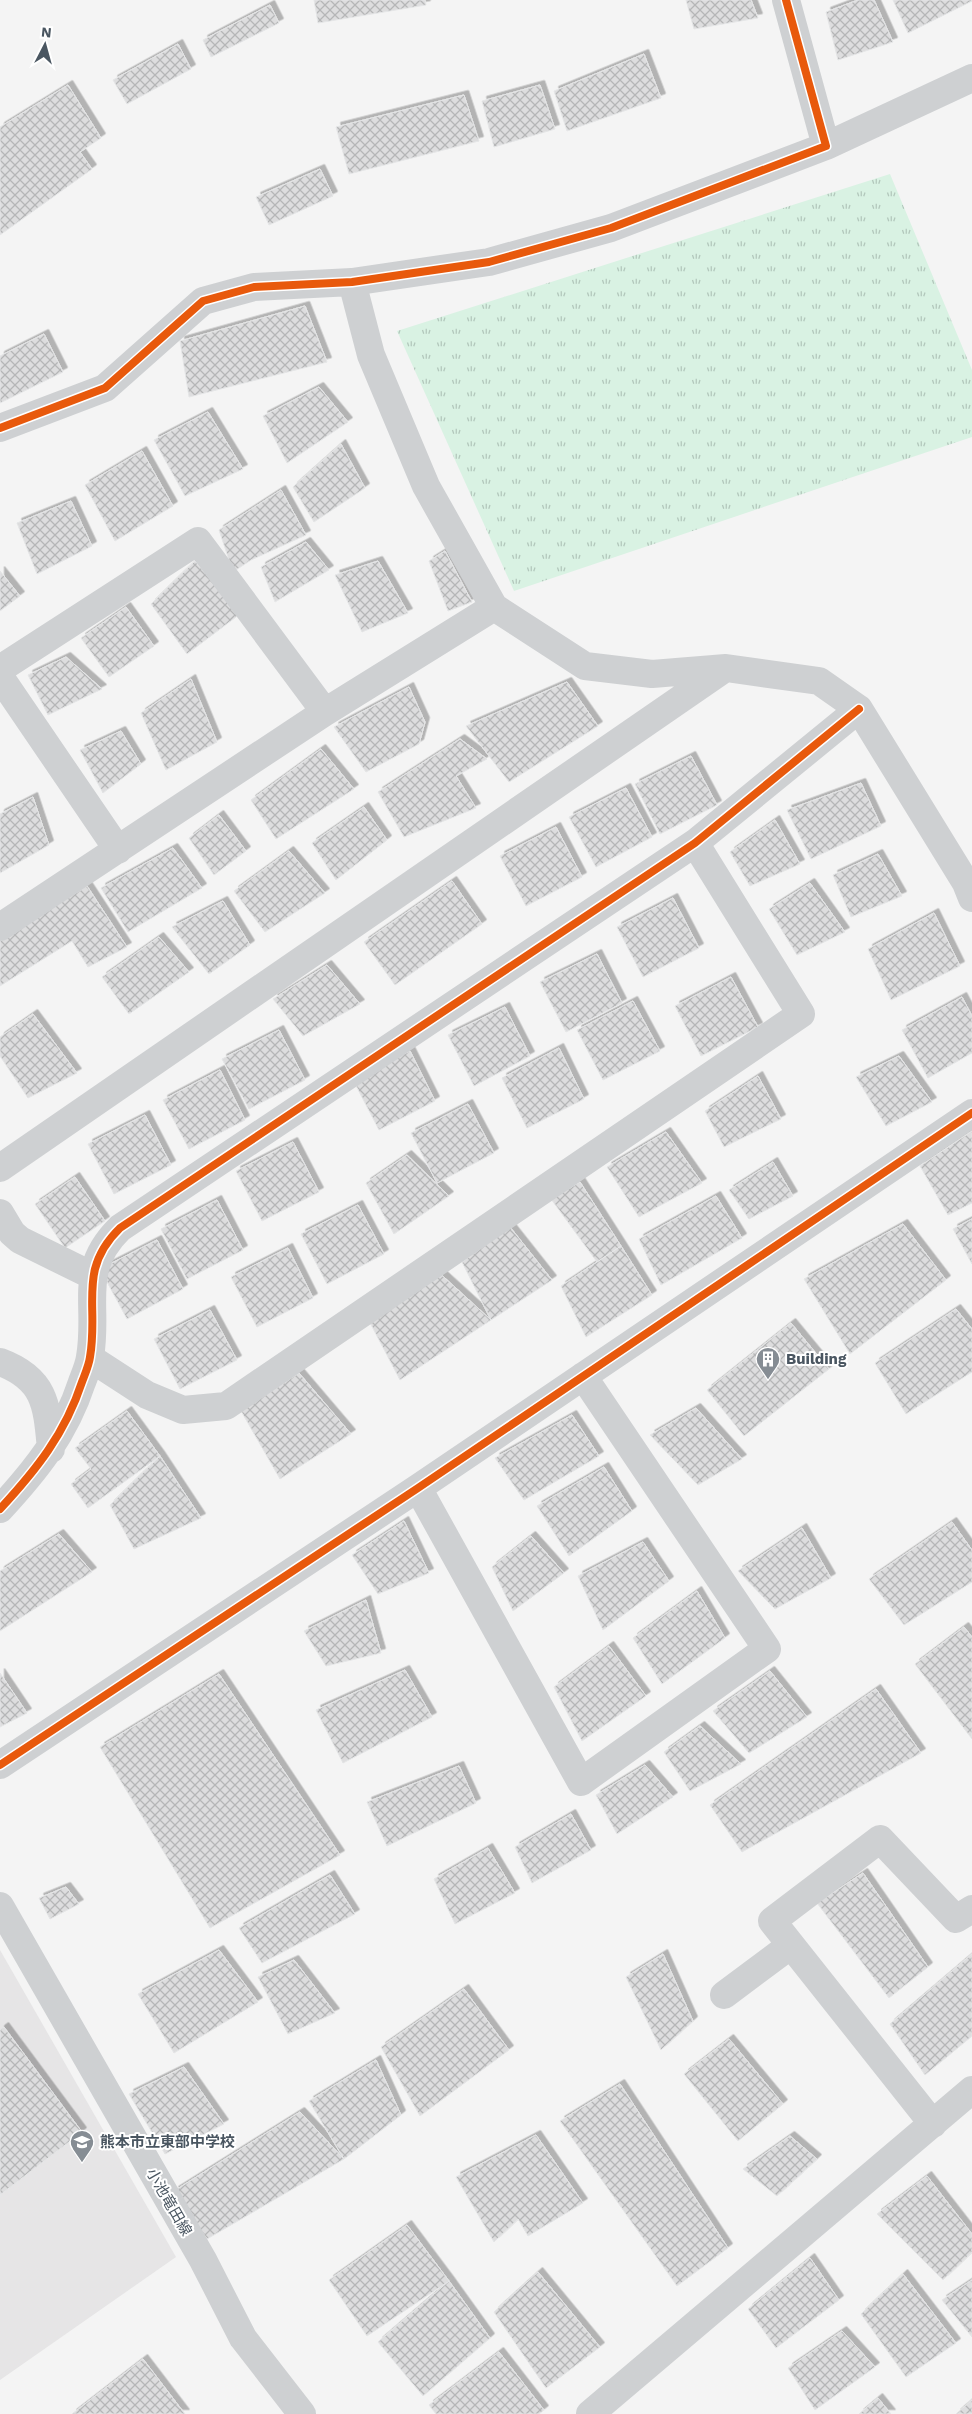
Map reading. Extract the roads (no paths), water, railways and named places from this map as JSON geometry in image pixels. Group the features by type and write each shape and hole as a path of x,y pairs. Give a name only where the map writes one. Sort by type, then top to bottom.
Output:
{"street":[{"path":"786,0 826,146"},
{"path":"0,428 105,388 203,301 254,287 352,282 489,262 611,228 826,146 972,78"},
{"path":"352,282 371,355 426,486 494,607 585,666 652,674 726,668 819,681 859,709 970,887"},
{"path":"0,668 198,541 325,712"},
{"path":"0,927 325,712 494,607"},
{"path":"0,1168 726,668"},
{"path":"0,676 118,850"},
{"path":"0,1510 51,1449 75,1403 90,1358 93,1276 98,1257 105,1243 120,1228 695,843 859,709"},
{"path":"90,1358 147,1395 183,1410 226,1406 801,1014 695,843"},
{"path":"0,1765 418,1488 972,1113"},
{"path":"0,1213 12,1233 20,1240 93,1276"},
{"path":"0,1362 33,1380 42,1395 47,1411 51,1449"},
{"path":"418,1488 581,1782 767,1649 583,1376"},
{"path":"933,2124 772,1921 880,1839 956,1919 972,1909"},
{"name":"小池竜田線","path":"0,1906 203,2260 243,2338 302,2414"},
{"path":"724,1995 791,1945"},
{"path":"590,2414 972,2090"}],"place":[{"name":"Building","path":"768,1380"},
{"name":"熊本市立東部中学校","path":"82,2163"}]}
